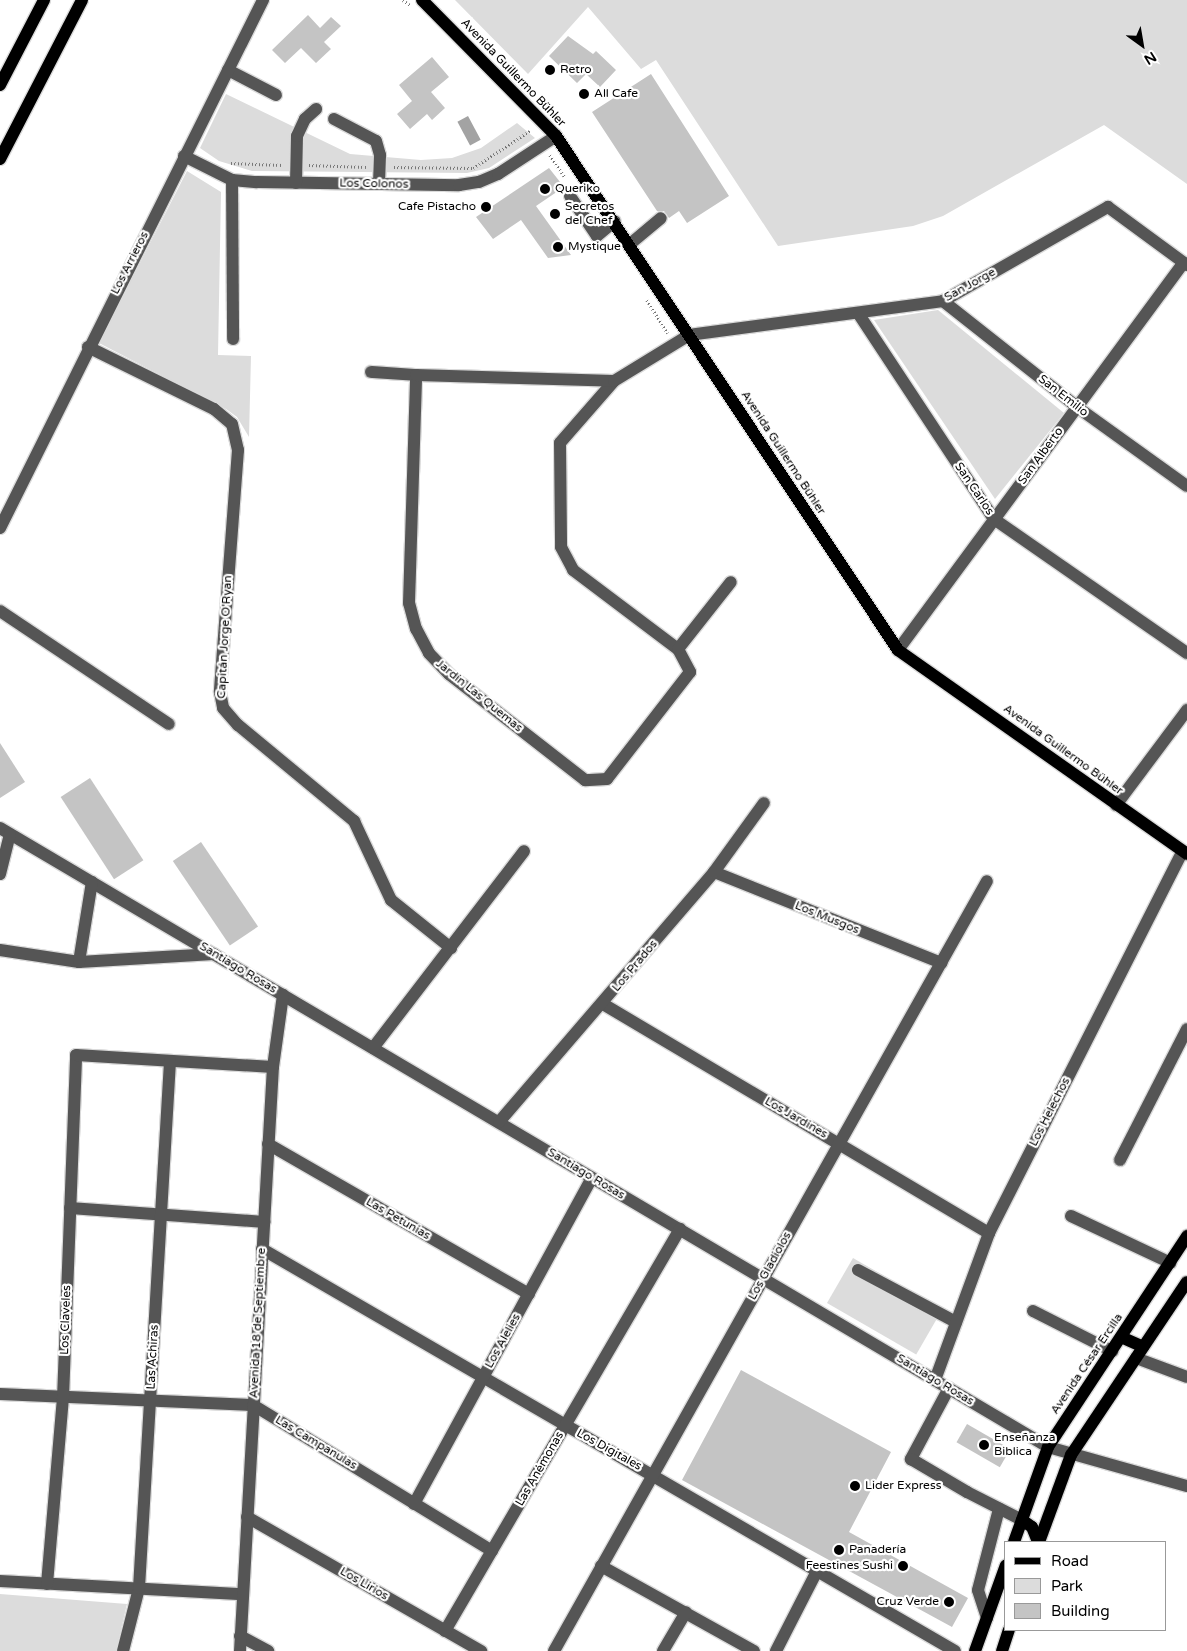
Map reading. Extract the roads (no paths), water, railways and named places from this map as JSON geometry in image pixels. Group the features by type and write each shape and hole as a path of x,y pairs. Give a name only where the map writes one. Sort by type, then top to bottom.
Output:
{"main road":[{"path":"0,86 44,0"},
{"path":"0,159 82,0"},
{"name":"Avenida Guillermo Bühler","path":"418,4 556,136 615,221 898,650 1185,852"},
{"name":"Avenida César Ercilla","path":"1014,1541 1048,1447 1187,1236"},
{"path":"1039,1541 1071,1455 1187,1282"},
{"path":"1121,1337 1143,1347"},
{"path":"1022,1520 1032,1527 1039,1541"},
{"path":"975,1651 1004,1571"},
{"path":"1002,1651 1009,1631"}],"street":[{"name":"Los Arrieros","path":"0,528 88,346 263,0"},
{"path":"228,70 276,95"},
{"path":"296,183 300,129 316,109"},
{"path":"334,119 373,138 379,149 379,184"},
{"name":"Los Colonos","path":"184,156 232,180 296,183 459,185 479,182 498,174 556,136"},
{"path":"232,180 233,340"},
{"path":"570,196 596,236 615,221"},
{"name":"San Jorge","path":"689,334 858,314 942,301 1108,207 1185,264"},
{"path":"630,244 661,218"},
{"name":"San Alberto","path":"898,650 1185,264"},
{"name":"San Emilio","path":"942,301 1077,407 1187,486"},
{"name":"San Carlos","path":"858,314 994,519 1187,653"},
{"name":"Jardín Las Quemas","path":"416,375 409,603 422,641 438,664 585,780 606,779 690,672 678,649 573,570 561,547 560,443 614,381 689,334"},
{"name":"Capitán Jorge O'Ryan","path":"88,346 214,409 232,424 238,443 220,692 223,708 238,725 354,821 391,900 450,948"},
{"path":"371,372 614,381"},
{"path":"678,649 731,582"},
{"path":"0,611 169,724"},
{"path":"1116,805 1187,710"},
{"name":"Los Prados","path":"499,1122 603,1004 714,872 764,803"},
{"path":"0,874 5,831"},
{"name":"Santiago Rosas","path":"5,831 1048,1447 1187,1486"},
{"path":"373,1048 524,851"},
{"name":"Los Helechos","path":"935,1380 989,1233 1185,852"},
{"name":"Los Musgos","path":"714,872 941,963"},
{"name":"Los Gladiolos","path":"554,1651 987,881"},
{"path":"79,962 92,882"},
{"path":"0,950 79,962 214,954"},
{"name":"Avenida 18 de Septiembre","path":"240,1651 273,1067 283,995"},
{"name":"Los Jardines","path":"603,1004 989,1233"},
{"path":"1120,1160 1187,1030"},
{"name":"Los Claveles","path":"47,1584 63,1398 76,1055 170,1061"},
{"path":"170,1061 273,1067"},
{"name":"Las Achiras","path":"123,1651 139,1588 170,1061"},
{"name":"Las Petunias","path":"268,1144 528,1294"},
{"name":"Los Alelies","path":"414,1504 592,1178"},
{"path":"70,1208 264,1222"},
{"path":"1071,1216 1171,1263"},
{"name":"Las Anémonas","path":"445,1631 680,1229"},
{"name":"Los Digitales","path":"262,1249 482,1379 653,1474 816,1572 955,1651"},
{"path":"858,1270 956,1322"},
{"path":"1033,1311 1112,1351"},
{"path":"1136,1358 1187,1377"},
{"path":"949,1388 911,1459 1022,1520"},
{"name":"Las Campanulas","path":"0,1394 254,1405 492,1551"},
{"path":"987,1618 978,1590 999,1509"},
{"name":"Los Lirios","path":"247,1517 481,1651"},
{"path":"601,1566 754,1651"},
{"path":"776,1651 816,1572"},
{"path":"0,1581 243,1594"},
{"path":"663,1651 686,1612"},
{"path":"240,1636 268,1651"}],"place":[{"name":"Retro","path":"550,70"},
{"name":"All Cafe","path":"584,94"},
{"name":"Queriko","path":"545,189"},
{"name":"Cafe Pistacho","path":"486,207"},
{"name":"Secretos del Chef","path":"555,214"},
{"name":"Mystique","path":"558,247"},
{"name":"Enseñanza Biblica","path":"984,1445"},
{"name":"Lider Express","path":"855,1486"},
{"name":"Panadería","path":"839,1550"},
{"name":"Feestines Sushi","path":"903,1566"},
{"name":"Cruz Verde","path":"949,1602"}]}
